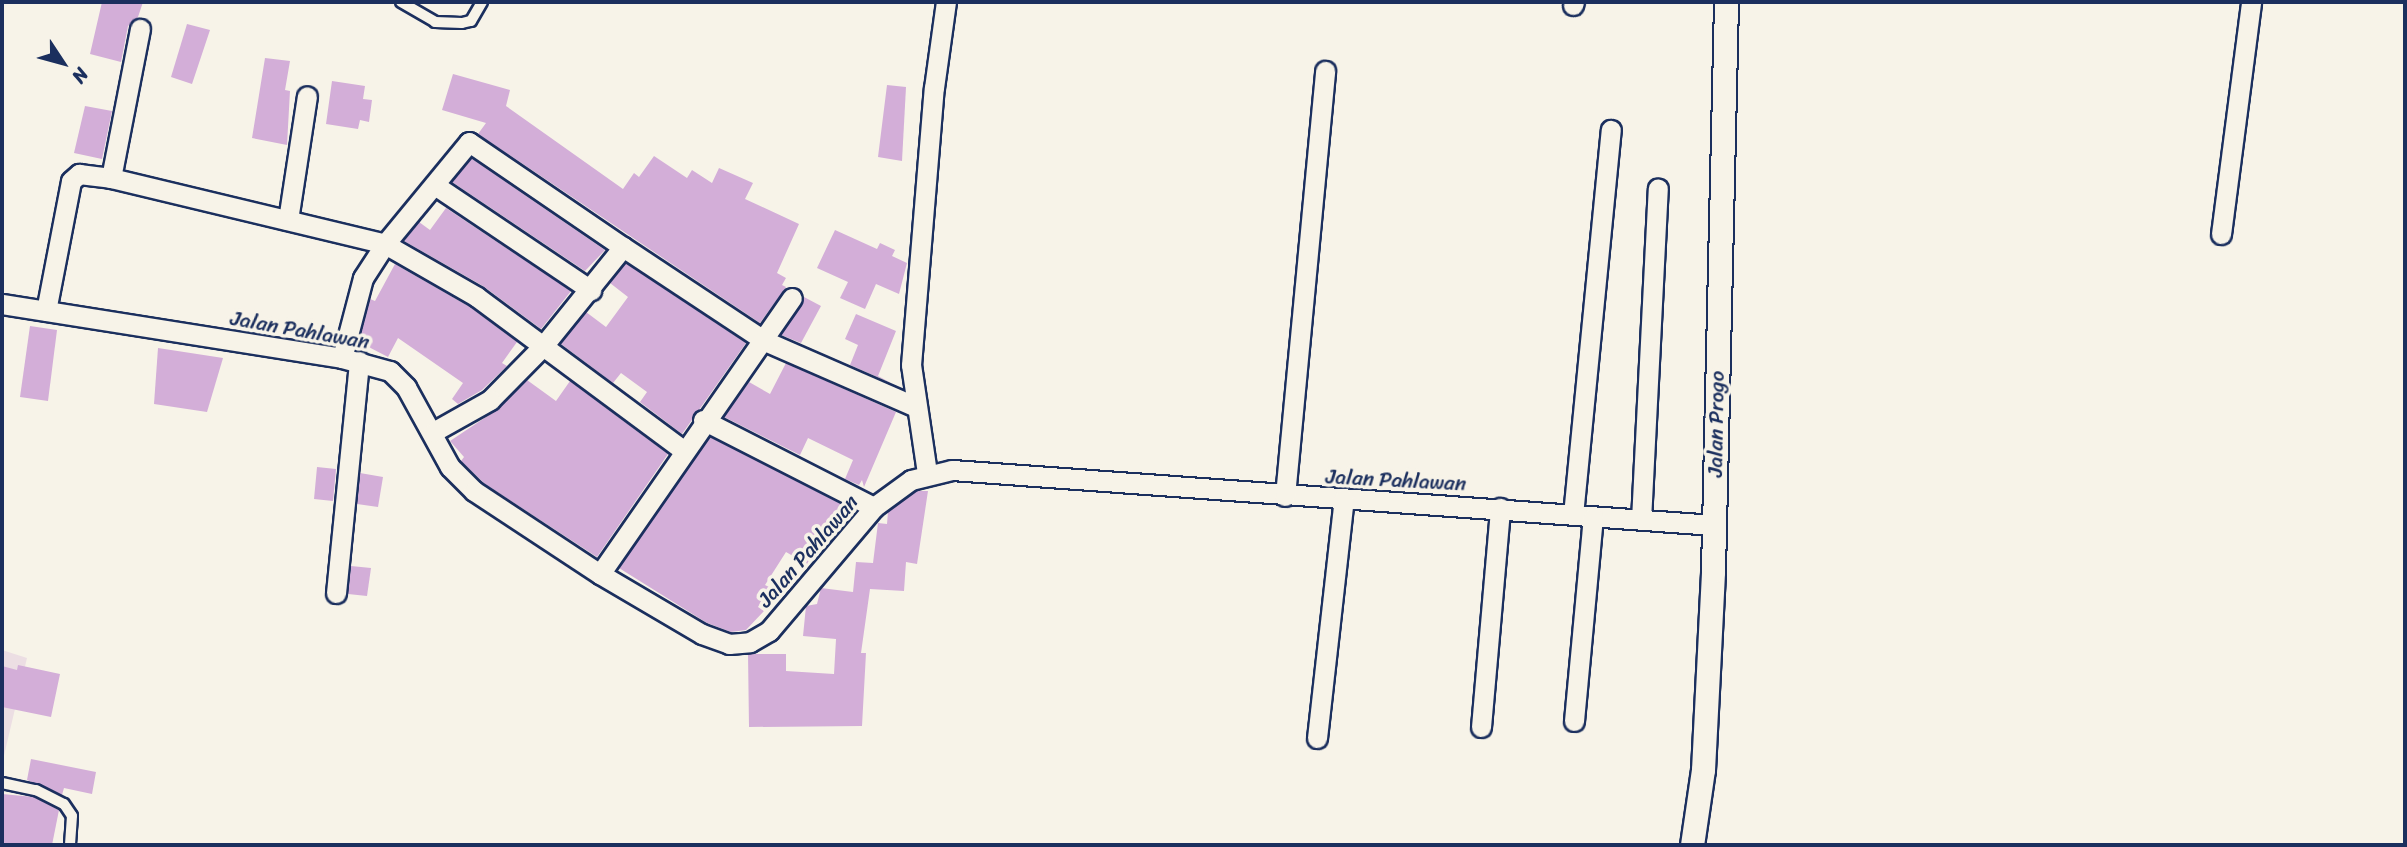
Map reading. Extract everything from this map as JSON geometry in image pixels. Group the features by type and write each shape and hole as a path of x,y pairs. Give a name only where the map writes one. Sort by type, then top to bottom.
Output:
{"street":[{"path":"927,473 914,406 911,365 934,88 946,2"},
{"name":"Jalan Progo","path":"1692,845 1703,770 1713,525 1726,2"},
{"path":"2221,234 2250,2"},
{"path":"111,178 141,29"},
{"path":"1285,496 1325,71"},
{"path":"288,220 307,96"},
{"path":"1574,721 1583,516 1611,130"},
{"path":"336,593 351,359 363,278 385,244 472,142 765,341 914,406"},
{"path":"46,312 71,181 79,174 111,178 385,244 477,297 683,450"},
{"path":"436,186 591,290"},
{"path":"1641,520 1658,188"},
{"path":"433,432 490,400 544,345 623,247"},
{"path":"600,574 703,421 765,341 792,298"},
{"name":"Jalan Pahlawan","path":"2,304 351,359 401,380 433,432 450,467 474,492 600,574 710,638 729,644 750,642 769,631 874,507 927,473 952,470 1713,525"},
{"path":"703,421 874,507"},
{"path":"1317,738 1344,499"},
{"path":"1481,727 1500,508"}],"lane":[{"path":"401,2 435,22 462,23 471,21 482,2"},
{"path":"2,783 36,790 64,804 72,816 70,845"}],"shaded area":[{"path":"2,650 27,658 2,764"}],"building":[{"path":"102,2 143,2 138,17 128,26 121,62 90,54"},
{"path":"187,24 210,30 192,84 171,77"},
{"path":"265,58 290,61 285,90 290,91 287,145 252,138"},
{"path":"453,74 510,90 506,106 623,189 634,173 639,177 654,156 687,178 692,170 712,183 719,168 753,183 745,199 799,224 777,273 786,278 782,285 786,287 760,323 478,134 486,123 442,110"},
{"path":"332,81 365,86 363,99 372,100 369,122 360,120 358,129 326,124"},
{"path":"887,85 906,87 902,161 878,157"},
{"path":"85,106 112,111 102,159 74,153"},
{"path":"471,158 605,250 585,271 452,182"},
{"path":"446,208 571,291 541,329 483,286 404,241 419,222 430,230"},
{"path":"835,230 877,249 880,243 895,250 892,256 907,263 899,294 876,284 865,309 840,298 848,282 817,268"},
{"path":"626,263 746,343 682,434 640,402 647,392 621,373 613,383 561,344 586,312 606,327 628,297 610,283"},
{"path":"395,264 470,307 517,342 502,363 507,366 482,390 458,404 452,399 463,383 398,338 388,357 359,342 370,299 375,301"},
{"path":"804,297 821,306 801,343 781,335"},
{"path":"856,314 896,331 878,376 891,383 850,365 858,345 845,339"},
{"path":"30,326 57,330 48,401 20,397"},
{"path":"158,348 223,358 207,412 154,404"},
{"path":"786,363 896,412 864,487 862,480 859,485 845,479 853,460 808,438 800,455 724,417 749,382 770,394"},
{"path":"527,380 556,401 570,381 668,454 597,557 485,484 461,461 464,457 450,441 498,409"},
{"path":"710,437 847,507 826,545 819,541 807,564 786,552 765,585 769,587 758,607 764,611 746,630 731,632 707,623 619,568"},
{"path":"317,467 336,469 333,501 314,499"},
{"path":"360,473 383,477 378,507 357,504"},
{"path":"916,491 928,491 917,564 906,562 904,591 870,589 861,653 866,653 862,726 749,727 748,654 786,654 786,671 834,674 836,639 803,636 806,606 817,604 821,588 853,592 856,562 873,563 878,523 887,524 888,512"},
{"path":"351,566 371,568 367,596 348,594"},
{"path":"18,665 60,674 51,717 2,707 2,666 17,670"},
{"path":"31,759 96,772 92,794 64,788 62,795 27,780"},
{"path":"2,794 34,797 59,810 52,845 2,845"}]}
